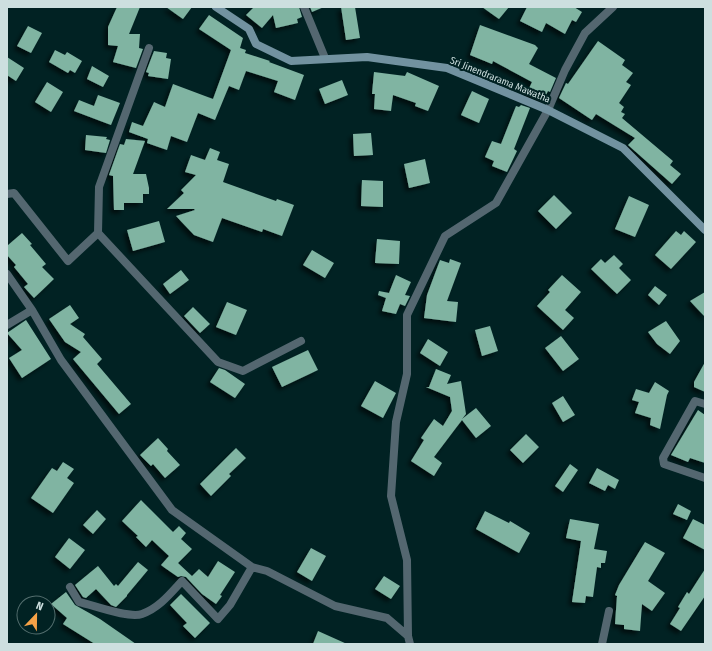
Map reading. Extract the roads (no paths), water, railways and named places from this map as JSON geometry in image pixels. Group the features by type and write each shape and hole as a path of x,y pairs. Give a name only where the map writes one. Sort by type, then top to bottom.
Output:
{"main road":[{"name":"Sri Jinendrarama Mawatha","path":"216,7 249,29 256,44 292,60 367,56 447,68 548,110 622,148 705,230"}],"street":[{"path":"304,7 325,58"},
{"path":"409,640 407,560 391,496 396,422 407,374 407,315 445,236 496,203 548,110 565,70 585,33 613,7"},
{"path":"149,48 99,187 98,232 218,362 243,370 301,341"},
{"path":"7,194 14,193 68,261 98,232"},
{"path":"7,274 32,310 61,360 172,510 252,566 267,571 335,606 387,618 409,640"},
{"path":"7,325 32,310"},
{"path":"705,404 695,401 663,458 664,464 705,478"},
{"path":"70,587 79,602 125,614 141,615 163,601 182,581 218,619 230,605 252,566"},
{"path":"602,644 609,612"}]}
